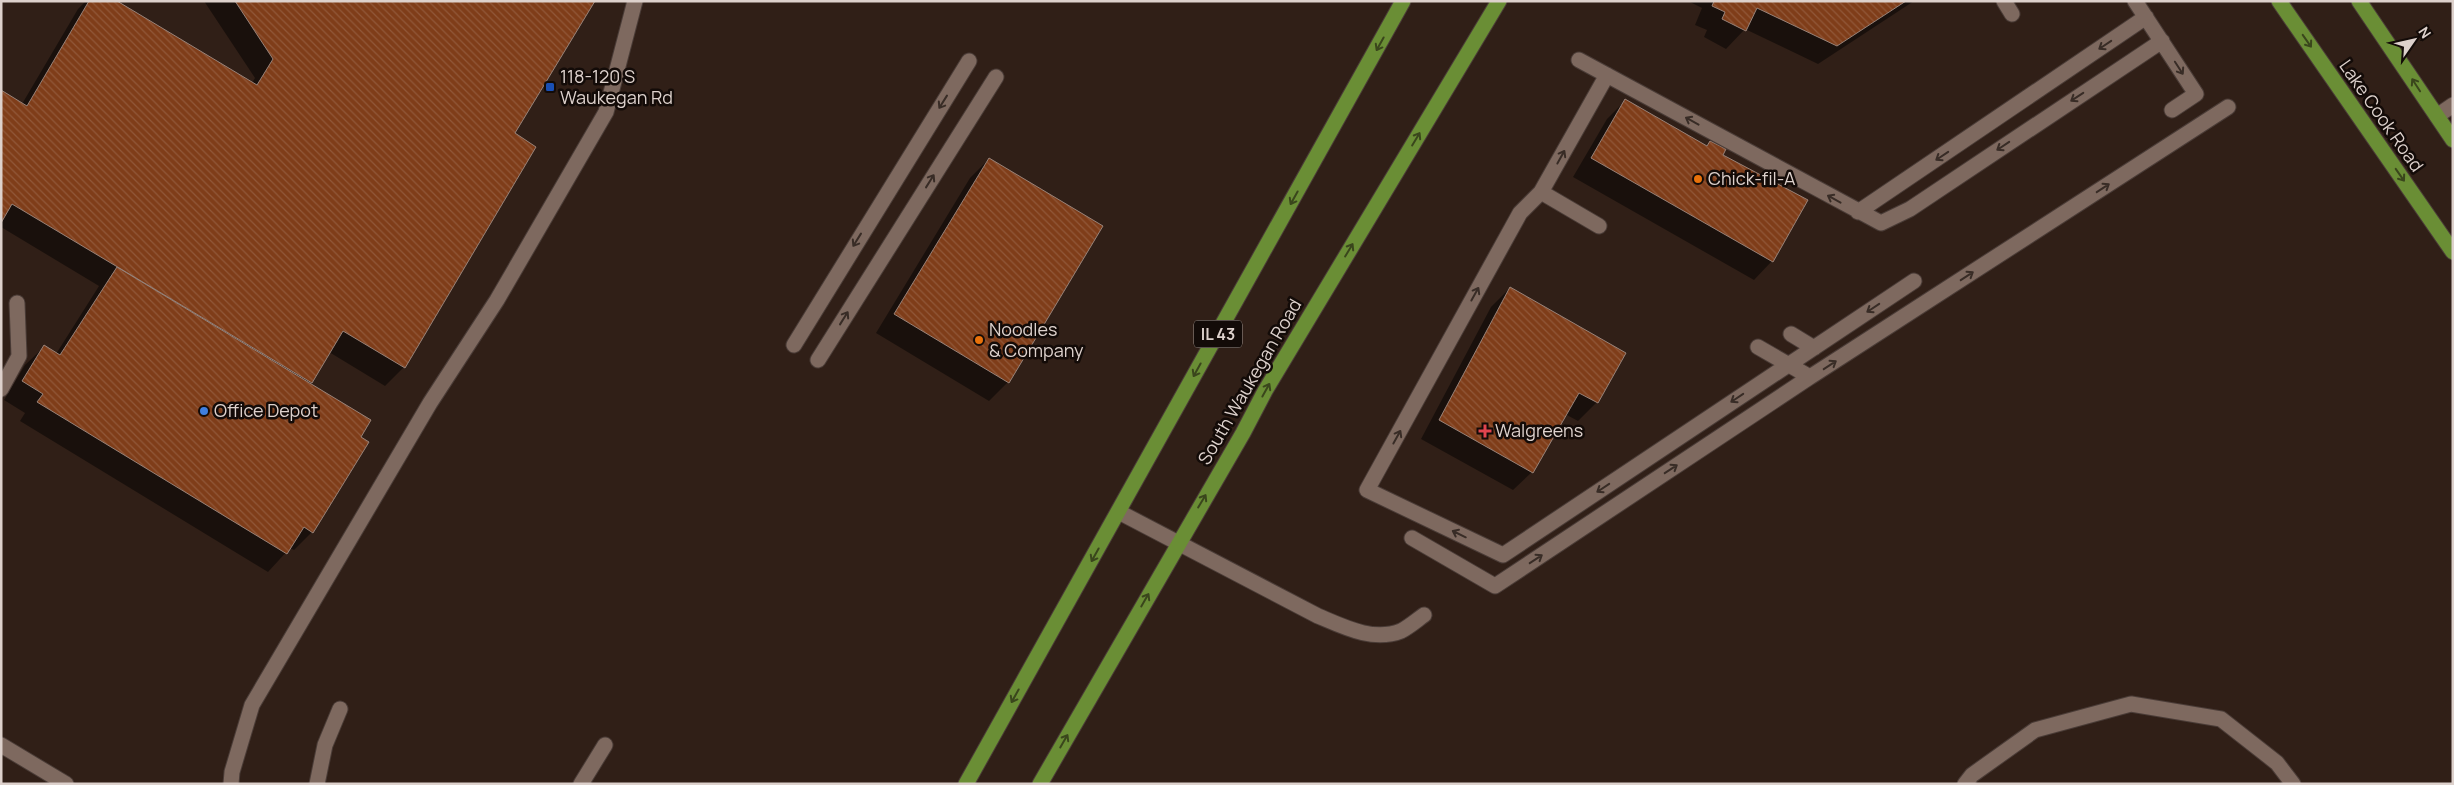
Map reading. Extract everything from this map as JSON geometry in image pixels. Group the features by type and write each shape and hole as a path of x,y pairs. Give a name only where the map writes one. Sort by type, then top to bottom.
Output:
{"main road":[{"name":"IL 43","path":"966,784 1403,1"},
{"name":"South Waukegan Road","path":"1040,784 1243,433 1265,391 1498,1"},
{"name":"Lake Cook Road","path":"2280,1 2453,252"},
{"path":"2358,1 2453,140"}],"street":[{"path":"231,784 232,772 252,705 430,403 497,300 606,112 636,1"},
{"path":"2004,1 2012,14"},
{"path":"2135,1 2196,94 2172,110"},
{"path":"1858,212 2146,17"},
{"path":"1579,60 1881,224 1910,209 2162,41"},
{"path":"794,345 969,61"},
{"path":"1607,75 1541,192 1520,213 1367,490 1503,555 1914,281"},
{"path":"818,360 996,77"},
{"path":"2437,116 2453,105"},
{"path":"1412,538 1495,586 1810,378 2228,107"},
{"path":"1541,192 1599,226"},
{"path":"1,389 19,356 16,303"},
{"path":"1791,334 1814,348"},
{"path":"1758,347 1810,378"},
{"path":"1118,512 1318,616 1348,628 1377,636 1402,630 1424,615"},
{"path":"1965,784 1972,775 2035,730 2131,704 2221,719 2277,763 2293,784"},
{"path":"317,784 320,763 340,709"},
{"path":"1,745 66,784"},
{"path":"581,784 605,745"}],"building":[{"path":"89,1 117,1 257,85 273,59 235,1 595,1 515,133 536,147 405,368 343,331 312,383 12,204 1,223 1,90 27,106"},
{"path":"1714,1 1906,1 1837,46 1757,8 1746,31 1722,19 1725,12 1712,6"},
{"name":"Chick-fil-A","path":"1625,99 1707,146 1710,141 1726,149 1723,155 1808,200 1773,262 1591,158"},
{"path":"989,158 1103,226 1009,383 894,314"},
{"name":"Office Depot","path":"117,267 371,420 361,437 369,442 313,533 304,527 287,554 37,402 43,394 22,381 44,345 60,355"},
{"path":"1510,287 1626,353 1598,403 1579,393 1533,473 1439,420"}],"place":[{"name":"118-120 S Waukegan Rd","path":"550,87"},
{"name":"Chick-fil-A","path":"1698,179"},
{"name":"Noodles & Company","path":"979,340"},
{"name":"Office Depot","path":"204,411"},
{"name":"Walgreens","path":"1485,431"}]}
